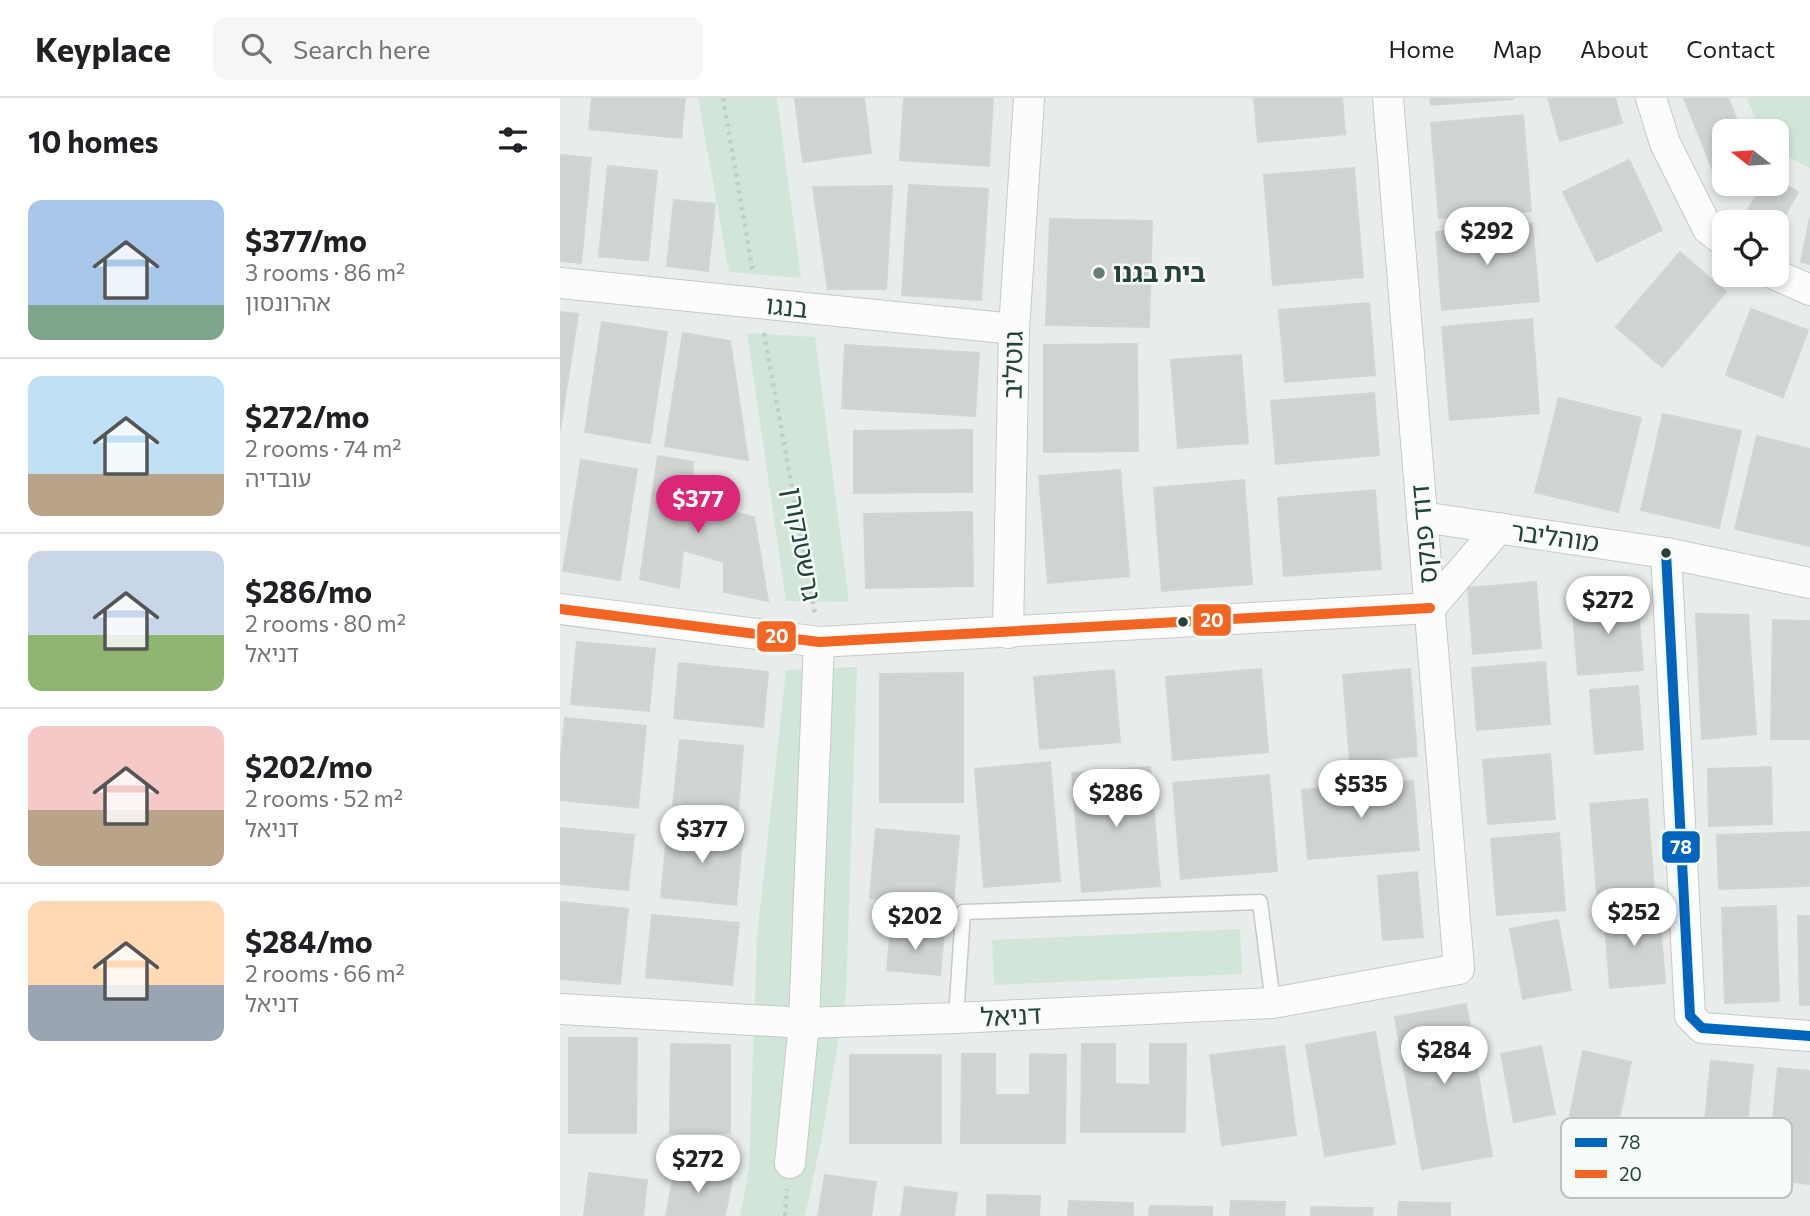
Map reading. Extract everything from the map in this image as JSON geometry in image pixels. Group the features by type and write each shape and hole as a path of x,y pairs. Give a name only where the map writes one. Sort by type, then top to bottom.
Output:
{"street":[{"name":"גוטליב","path":"1008,633 1014,329 1028,98"},
{"name":"דוד פנקס","path":"1388,98 1459,969"},
{"path":"1651,98 1665,143 1708,229 1712,232"},
{"path":"1789,281 1810,290"},
{"name":"בנגו","path":"560,283 1014,329"},
{"name":"מוהליבר","path":"1422,517 1666,553 1810,583"},
{"path":"560,609 820,642 1430,608 1499,528"},
{"path":"1666,553 1690,1016 1702,1028 1810,1036"},
{"path":"790,1163 804,1023 820,642"},
{"name":"דניאל","path":"560,1009 804,1023 956,1018 1273,1003 1459,969"}],"lane":[{"path":"956,1018 963,912 1260,902 1273,1003"}],"path":[{"name":"גרשטנקורן","path":"723,98 820,642"}],"green space":[{"path":"698,98 777,98 801,278 729,272"},
{"path":"1747,98 1810,98 1810,168 1789,158 1789,119 1755,119"},
{"path":"747,333 815,337 849,602 786,601"},
{"path":"857,667 846,995 822,1137 805,1216 740,1216 749,1170 757,938 786,670"},
{"path":"1240,929 1242,974 994,985 992,940"}],"building":[{"path":"592,98 685,98 681,138 589,129"},
{"path":"795,98 864,98 871,153 803,162"},
{"path":"904,98 993,98 989,166 900,160"},
{"path":"1254,98 1342,98 1345,134 1258,142"},
{"path":"1430,98 1513,98 1513,99 1431,105"},
{"path":"1548,98 1615,98 1622,123 1560,141"},
{"path":"1684,98 1728,98 1736,119 1712,119 1712,168"},
{"path":"1523,115 1531,211 1439,218 1431,123"},
{"path":"560,155 591,158 581,263 560,261"},
{"path":"1629,160 1662,230 1597,262 1563,192"},
{"path":"608,166 657,171 648,261 599,256"},
{"path":"1354,168 1363,277 1273,285 1264,175"},
{"path":"909,185 988,189 981,300 902,295"},
{"path":"892,186 886,289 828,289 813,187"},
{"path":"1789,187 1798,192 1788,210 1748,210 1756,196 1789,196"},
{"path":"674,200 715,204 708,271 667,266"},
{"path":"1810,218 1810,264 1801,262"},
{"name":"בית בגנו","path":"1050,219 1152,221 1149,327 1046,325"},
{"path":"1532,224 1539,301 1442,310 1436,232"},
{"path":"1680,252 1712,280 1712,287 1720,287 1726,292 1662,367 1616,327"},
{"path":"1369,303 1375,375 1285,382 1279,310"},
{"path":"1751,309 1808,330 1783,397 1726,375"},
{"path":"560,312 578,314 560,430"},
{"path":"1532,319 1539,413 1450,420 1442,327"},
{"path":"602,322 667,332 650,443 585,432"},
{"path":"683,333 730,341 748,460 665,446"},
{"path":"1137,344 1138,451 1044,452 1044,345"},
{"path":"845,345 979,353 975,416 842,408"},
{"path":"1241,355 1248,443 1178,448 1171,360"},
{"path":"1374,393 1379,455 1276,464 1271,401"},
{"path":"1559,398 1641,418 1618,512 1535,492"},
{"path":"1663,414 1741,431 1719,528 1641,510"},
{"path":"972,430 972,492 854,493 854,431"},
{"path":"1757,436 1810,449 1810,546 1735,529"},
{"path":"658,456 693,462 691,502 754,517 768,601 724,592 724,562 683,550 679,588 640,579"},
{"path":"581,460 637,469 620,580 563,571"},
{"path":"1120,470 1129,576 1048,583 1039,476"},
{"path":"1244,480 1252,584 1162,591 1154,488"},
{"path":"1375,490 1381,569 1284,576 1278,498"},
{"path":"972,512 973,586 866,588 864,514"},
{"path":"1536,582 1541,648 1473,654 1468,588"},
{"path":"1637,597 1643,670 1578,675 1572,603"},
{"path":"1696,614 1748,615 1756,734 1702,739"},
{"path":"1773,620 1810,621 1810,739 1771,739"},
{"path":"577,642 655,649 649,711 571,704"},
{"path":"1545,662 1550,724 1477,730 1472,668"},
{"path":"679,663 768,672 763,727 674,718"},
{"path":"1261,669 1268,752 1173,760 1166,677"},
{"path":"1410,669 1417,756 1350,762 1343,675"},
{"path":"1114,670 1120,742 1040,749 1034,677"},
{"path":"963,673 963,802 880,802 880,674"},
{"path":"1638,686 1643,749 1595,754 1590,690"},
{"path":"565,718 646,726 638,808 560,800 560,765"},
{"path":"680,740 743,746 738,811 673,805"},
{"path":"1550,754 1555,819 1488,824 1483,760"},
{"path":"1050,762 1060,881 984,887 975,769"},
{"path":"1150,767 1160,886 1082,892 1072,773"},
{"path":"1771,767 1772,824 1709,826 1708,769"},
{"path":"1269,775 1277,871 1181,879 1173,783"},
{"path":"1413,781 1419,850 1308,859 1302,790"},
{"path":"1647,799 1654,889 1597,894 1590,804"},
{"path":"668,826 743,833 736,905 661,897"},
{"path":"560,828 634,835 628,890 560,884"},
{"path":"876,829 959,836 953,905 870,898"},
{"path":"1810,832 1810,886 1719,889 1717,835"},
{"path":"1559,833 1565,910 1497,915 1491,839"},
{"path":"1417,872 1423,937 1383,940 1378,876"},
{"path":"560,902 628,909 620,984 560,979"},
{"path":"1776,906 1779,1001 1725,1003 1722,908"},
{"path":"1659,909 1665,983 1610,988 1604,913"},
{"path":"652,915 739,923 732,985 646,977"},
{"path":"1798,916 1810,916 1810,1005 1800,1005"},
{"path":"1558,920 1571,990 1523,999 1510,929"},
{"path":"891,928 944,933 940,975 887,970"},
{"path":"1466,1004 1492,1156 1422,1169 1395,1017"},
{"path":"1375,1032 1395,1144 1325,1156 1306,1045"},
{"path":"569,1038 637,1038 636,1133 569,1133"},
{"path":"671,1044 730,1045 730,1133 670,1133"},
{"path":"1082,1044 1115,1044 1115,1084 1150,1085 1150,1044 1186,1044 1185,1132 1081,1132"},
{"path":"1284,1046 1296,1135 1222,1145 1210,1055"},
{"path":"1541,1046 1555,1114 1514,1122 1501,1054"},
{"path":"1583,1051 1631,1062 1619,1118 1569,1118"},
{"path":"962,1054 995,1054 995,1095 1030,1095 1030,1054 1066,1055 1065,1143 961,1143"},
{"path":"850,1055 941,1055 941,1143 850,1143"},
{"path":"1711,1061 1753,1065 1748,1118 1705,1118"},
{"path":"1778,1068 1810,1071 1809,1184 1792,1182 1792,1118 1773,1118"},
{"path":"675,1169 732,1179 725,1216 666,1216"},
{"path":"589,1173 647,1180 643,1216 584,1216"},
{"path":"825,1175 876,1182 871,1216 818,1216"},
{"path":"905,1187 957,1193 954,1216 901,1216"},
{"path":"987,1195 1040,1196 1039,1216 987,1216"},
{"path":"1069,1201 1133,1203 1133,1216 1068,1216"},
{"path":"1231,1201 1285,1202 1284,1216 1230,1216"},
{"path":"1399,1202 1450,1203 1450,1216 1398,1216"},
{"path":"1150,1206 1212,1207 1212,1216 1149,1216"},
{"path":"1311,1207 1373,1208 1372,1216 1311,1216"}],"transit line":[{"name":"78","path":"1666,553 1690,1016 1702,1028 1810,1036"},
{"name":"20","path":"560,609 819,642 1430,608"}],"place":[{"name":"בית בגנו","path":"1099,273"}]}
